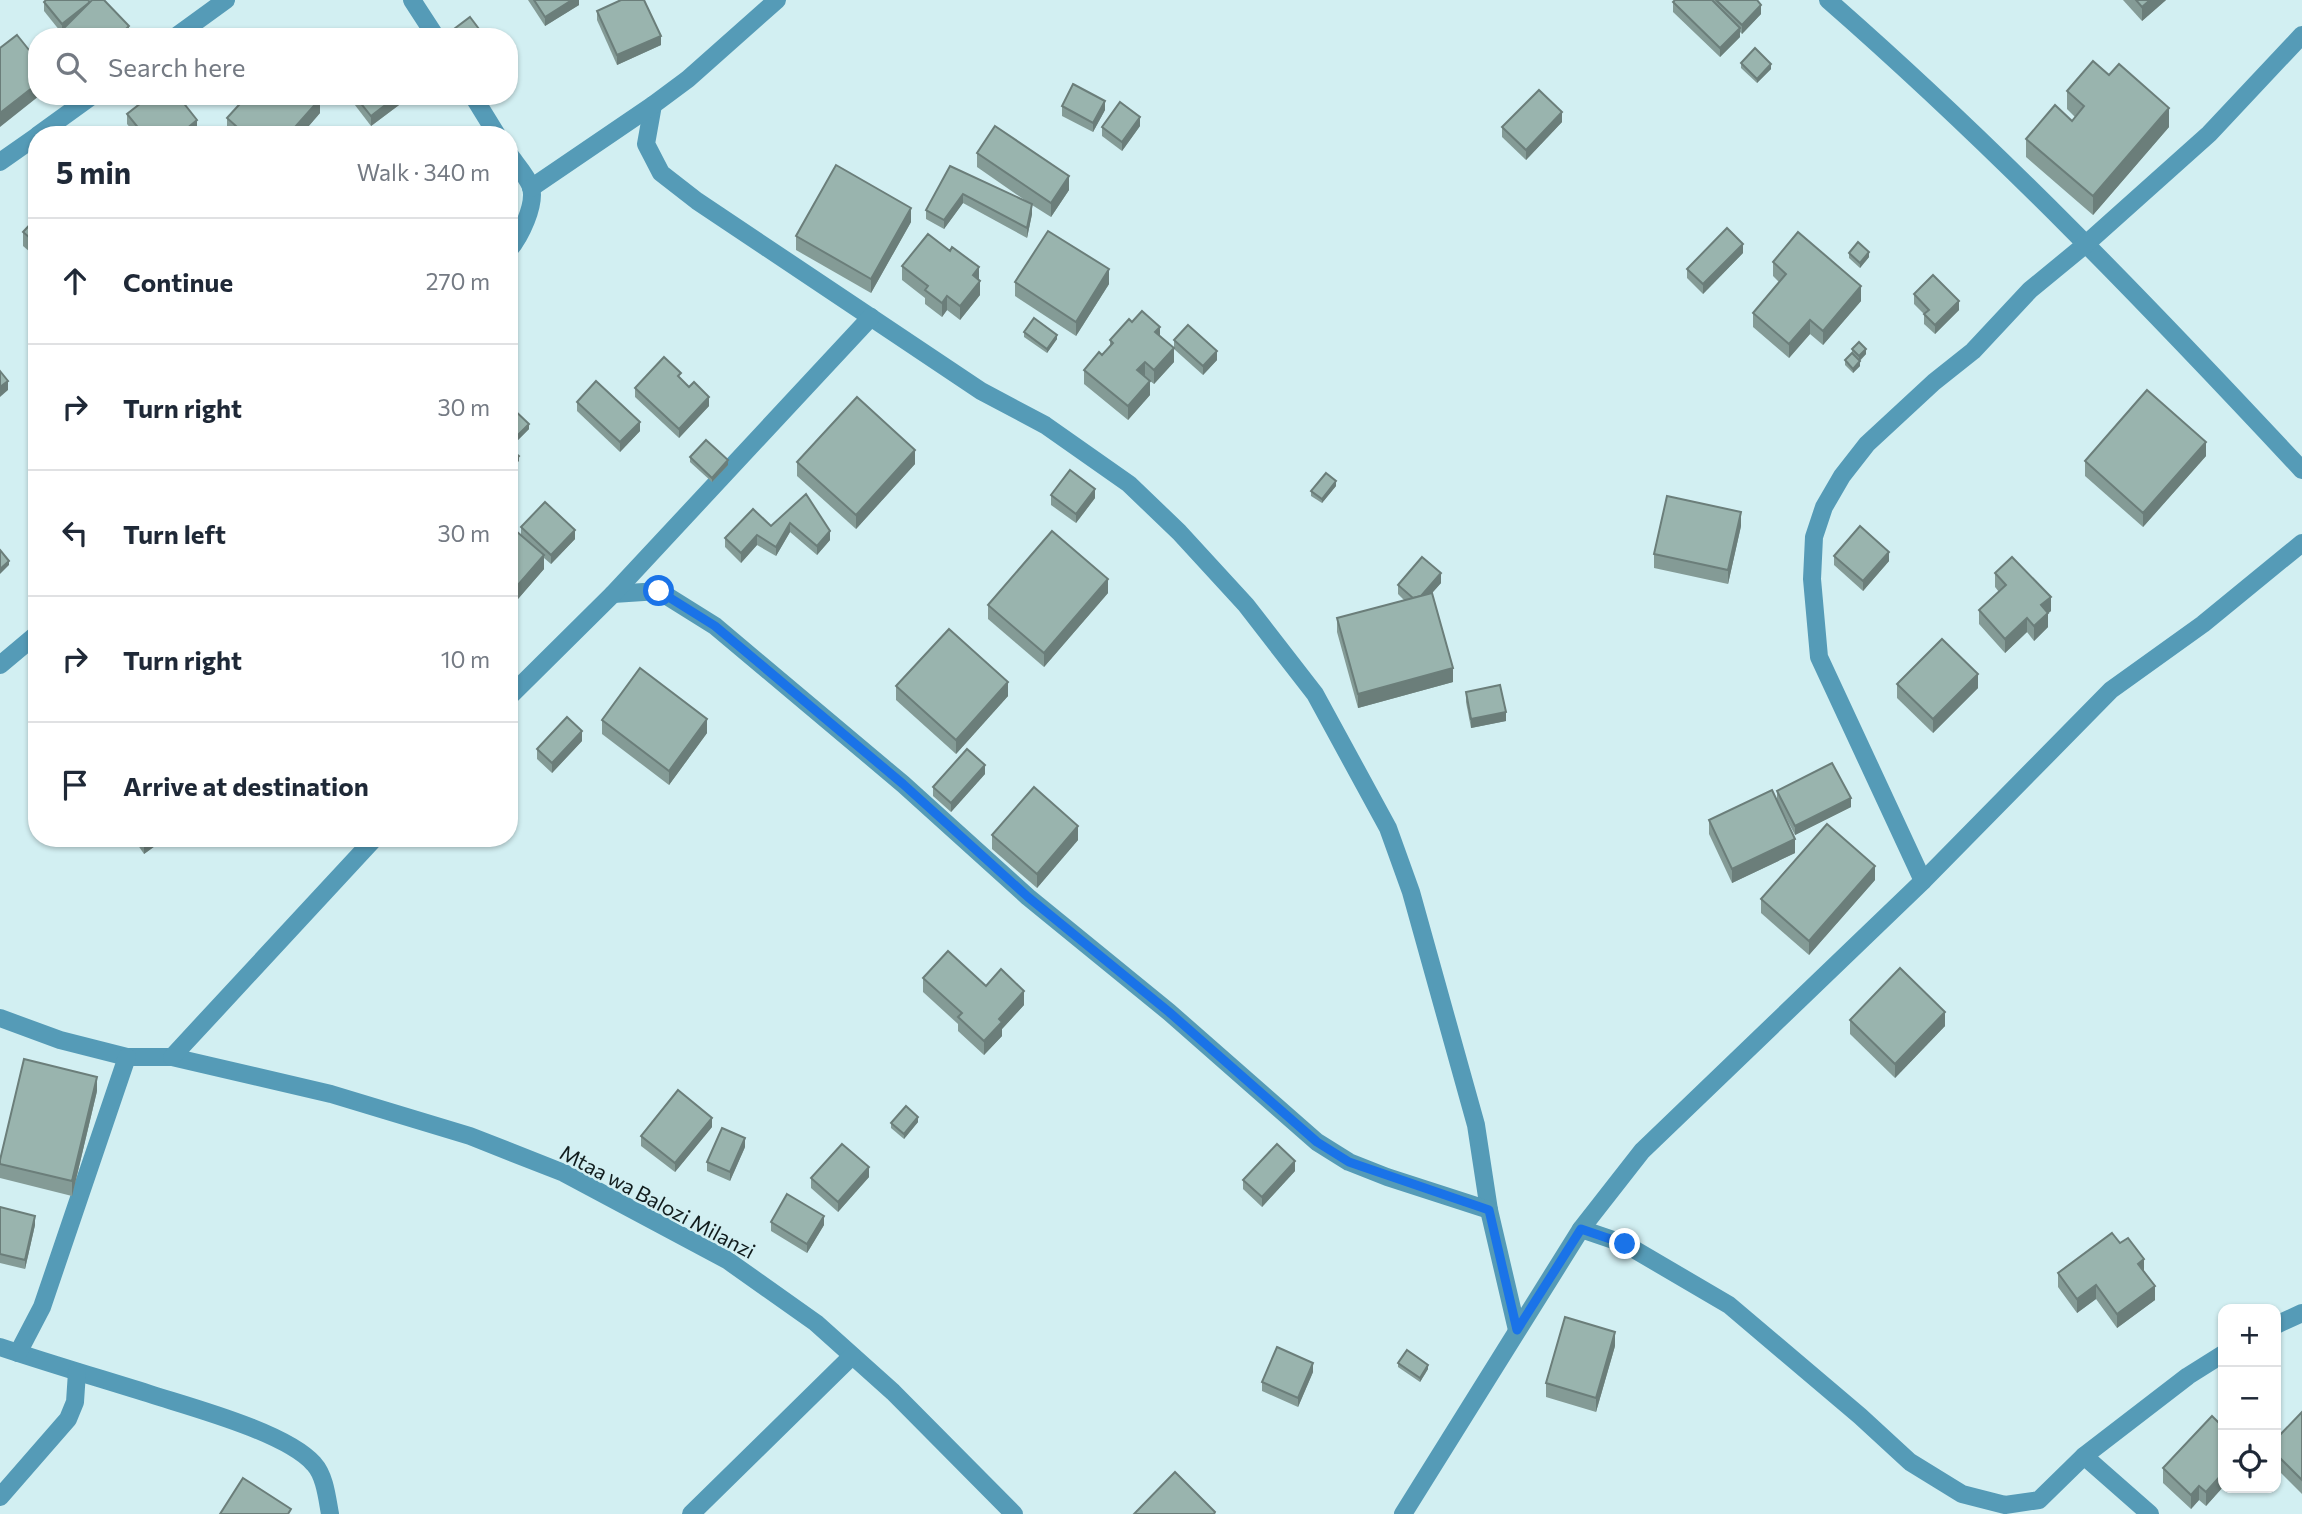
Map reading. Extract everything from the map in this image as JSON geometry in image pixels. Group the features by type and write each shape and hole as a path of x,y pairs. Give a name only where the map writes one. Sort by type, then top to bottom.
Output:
{"street":[{"path":"187,28 226,0"},
{"path":"412,0 430,28"},
{"path":"531,188 688,79 777,0"},
{"path":"1828,0 1894,58 2085,244 2208,369 2302,470"},
{"path":"1923,881 1819,657 1812,579 1814,537 1824,507 1842,476 1867,444 1934,382 1973,351 2030,290 2209,134 2302,35"},
{"path":"50,126 80,105"},
{"path":"479,105 491,126"},
{"path":"653,105 646,144 661,173 697,201 981,391 1045,425 1129,484 1179,532 1246,605 1315,694 1388,828 1411,892 1476,1125 1489,1210 1517,1330"},
{"path":"0,162 28,142"},
{"path":"518,168 531,188 530,203 522,234 518,239"},
{"path":"518,688 613,594 871,317"},
{"path":"1403,1514 1581,1229 1642,1152 1923,881 2111,690 2203,624 2302,543"},
{"path":"613,594 659,591 715,626 903,784 1028,897 1169,1012 1317,1142 1349,1162 1489,1210"},
{"path":"0,664 28,641"},
{"path":"172,1057 367,847"},
{"name":"Mtaa wa Balozi Milanzi","path":"0,1018 60,1040 127,1057 172,1057 331,1094 470,1136 564,1173 727,1260 816,1323 893,1392 1014,1514"},
{"path":"18,1353 42,1307 127,1057"},
{"path":"1581,1229 1625,1244 1729,1305 1910,1462 1962,1493 2005,1505 2039,1500 2084,1456 2188,1376 2218,1357"},
{"path":"2281,1323 2302,1313"},
{"path":"0,1348 206,1412 274,1437 302,1453 315,1465 323,1482 330,1514"},
{"path":"691,1514 852,1356"},
{"path":"0,1497 68,1419 75,1402 77,1372"},
{"path":"2084,1456 2150,1514"}],"building":[{"path":"92,0 104,0 129,26 127,28 64,28"},
{"path":"534,0 572,0 545,17"},
{"path":"621,0 644,0 661,36 617,55 597,11"},
{"path":"1712,0 1740,28 1720,48 1673,2"},
{"path":"1716,0 1757,0 1761,5 1742,25"},
{"path":"2136,0 2150,0 2142,7"},
{"path":"44,2 90,2 62,24"},
{"path":"470,17 478,28 455,28"},
{"path":"17,35 28,49 28,91 0,113 0,48"},
{"path":"1755,48 1771,64 1757,79 1741,63"},
{"path":"2093,61 2109,75 2119,64 2169,108 2093,196 2026,139 2055,105 2072,121 2084,106 2067,91"},
{"path":"1073,84 1105,101 1093,123 1062,106"},
{"path":"1539,90 1562,112 1526,150 1502,127"},
{"path":"1120,102 1140,117 1122,142 1102,127"},
{"path":"138,105 185,105 197,120 190,126 137,126 127,114"},
{"path":"239,105 315,105 296,126 236,126 227,118"},
{"path":"362,105 385,105 371,116"},
{"path":"995,126 1069,176 1051,203 977,153"},
{"path":"836,165 911,208 871,279 796,236"},
{"path":"950,166 1032,204 1027,228 963,194 944,220 926,210"},
{"path":"1727,228 1743,244 1703,284 1687,269"},
{"path":"1048,231 1109,269 1076,322 1015,282"},
{"path":"1798,232 1861,286 1823,331 1810,320 1789,344 1753,313 1786,274 1773,262"},
{"path":"928,234 950,251 952,247 979,267 973,275 980,281 960,306 947,296 942,303 925,290 928,286 902,266"},
{"path":"1858,242 1869,252 1860,263 1849,253"},
{"path":"1933,275 1959,301 1935,325 1924,314 1929,310 1914,294"},
{"path":"1142,311 1160,327 1155,332 1174,348 1154,370 1145,362 1137,370 1150,381 1128,406 1084,370 1099,352 1102,355 1113,343 1110,340 1129,319 1132,322"},
{"path":"1034,318 1057,335 1047,349 1024,332"},
{"path":"1188,325 1217,351 1203,366 1174,340"},
{"path":"1859,342 1866,349 1859,356 1852,349"},
{"path":"1852,353 1860,361 1853,369 1845,360"},
{"path":"664,357 681,373 678,376 689,387 694,382 709,397 679,429 635,388"},
{"path":"0,371 8,381 0,387"},
{"path":"596,381 640,422 620,442 577,402"},
{"path":"2147,390 2206,442 2143,513 2085,461"},
{"path":"857,397 915,450 856,515 797,462"},
{"path":"518,414 529,424 518,435"},
{"path":"706,440 728,460 712,478 690,457"},
{"path":"1070,470 1095,489 1076,514 1051,495"},
{"path":"1326,473 1336,481 1322,499 1311,491"},
{"path":"806,494 830,531 817,546 790,523 776,547 757,535 741,553 725,538 753,509 771,526"},
{"path":"1667,496 1741,512 1728,570 1654,554"},
{"path":"545,502 575,530 551,555 521,527"},
{"path":"1860,526 1889,552 1863,581 1834,556"},
{"path":"1052,531 1108,579 1044,653 988,605"},
{"path":"518,533 544,555 518,585"},
{"path":"0,550 9,561 0,569"},
{"path":"1422,557 1441,573 1421,596 1413,598 1398,585"},
{"path":"2012,557 2051,597 2041,605 2048,613 2034,626 2027,618 2005,639 1979,610 2006,585 1995,573"},
{"path":"1432,593 1453,668 1358,694 1337,618"},
{"path":"949,629 1008,682 956,740 896,686"},
{"path":"1942,639 1978,674 1933,719 1897,684"},
{"path":"640,668 707,719 669,771 602,720"},
{"path":"1500,685 1506,712 1471,719 1466,692"},
{"path":"567,717 582,731 552,763 537,749"},
{"path":"967,749 985,765 951,803 933,787"},
{"path":"1832,763 1851,798 1795,826 1777,791"},
{"path":"1034,787 1078,826 1037,874 992,835"},
{"path":"1772,790 1795,839 1732,869 1709,820"},
{"path":"1827,824 1875,866 1809,941 1761,899"},
{"path":"948,951 986,986 1001,969 1024,991 999,1019 1002,1022 984,1041 958,1017 962,1013 923,978"},
{"path":"1900,968 1945,1012 1895,1064 1850,1020"},
{"path":"24,1059 97,1077 72,1181 0,1164"},
{"path":"678,1090 712,1118 675,1163 641,1136"},
{"path":"906,1106 918,1117 904,1134 891,1123"},
{"path":"722,1128 745,1138 730,1172 707,1162"},
{"path":"842,1144 869,1167 838,1202 811,1178"},
{"path":"1277,1144 1295,1161 1262,1197 1243,1180"},
{"path":"787,1194 824,1216 807,1244 771,1222"},
{"path":"0,1207 35,1216 25,1260 0,1254"},
{"path":"2112,1233 2120,1243 2128,1238 2144,1259 2138,1264 2155,1286 2117,1314 2096,1285 2077,1299 2058,1273"},
{"path":"1565,1317 1615,1332 1596,1398 1546,1383"},
{"path":"1277,1347 1313,1363 1298,1398 1262,1382"},
{"path":"1407,1350 1428,1365 1420,1378 1398,1363"},
{"path":"2302,1412 2302,1480 2281,1459 2281,1434"},
{"path":"2212,1416 2218,1422 2218,1479 2206,1492 2199,1486 2191,1495 2163,1468"},
{"path":"1175,1472 1214,1514 1134,1514"},
{"path":"243,1478 291,1509 288,1514 220,1514"}],"route":[{"path":"659,591 715,626 903,784 1028,897 1169,1012 1317,1142 1349,1162 1489,1210 1517,1330 1581,1229 1625,1244"}]}
